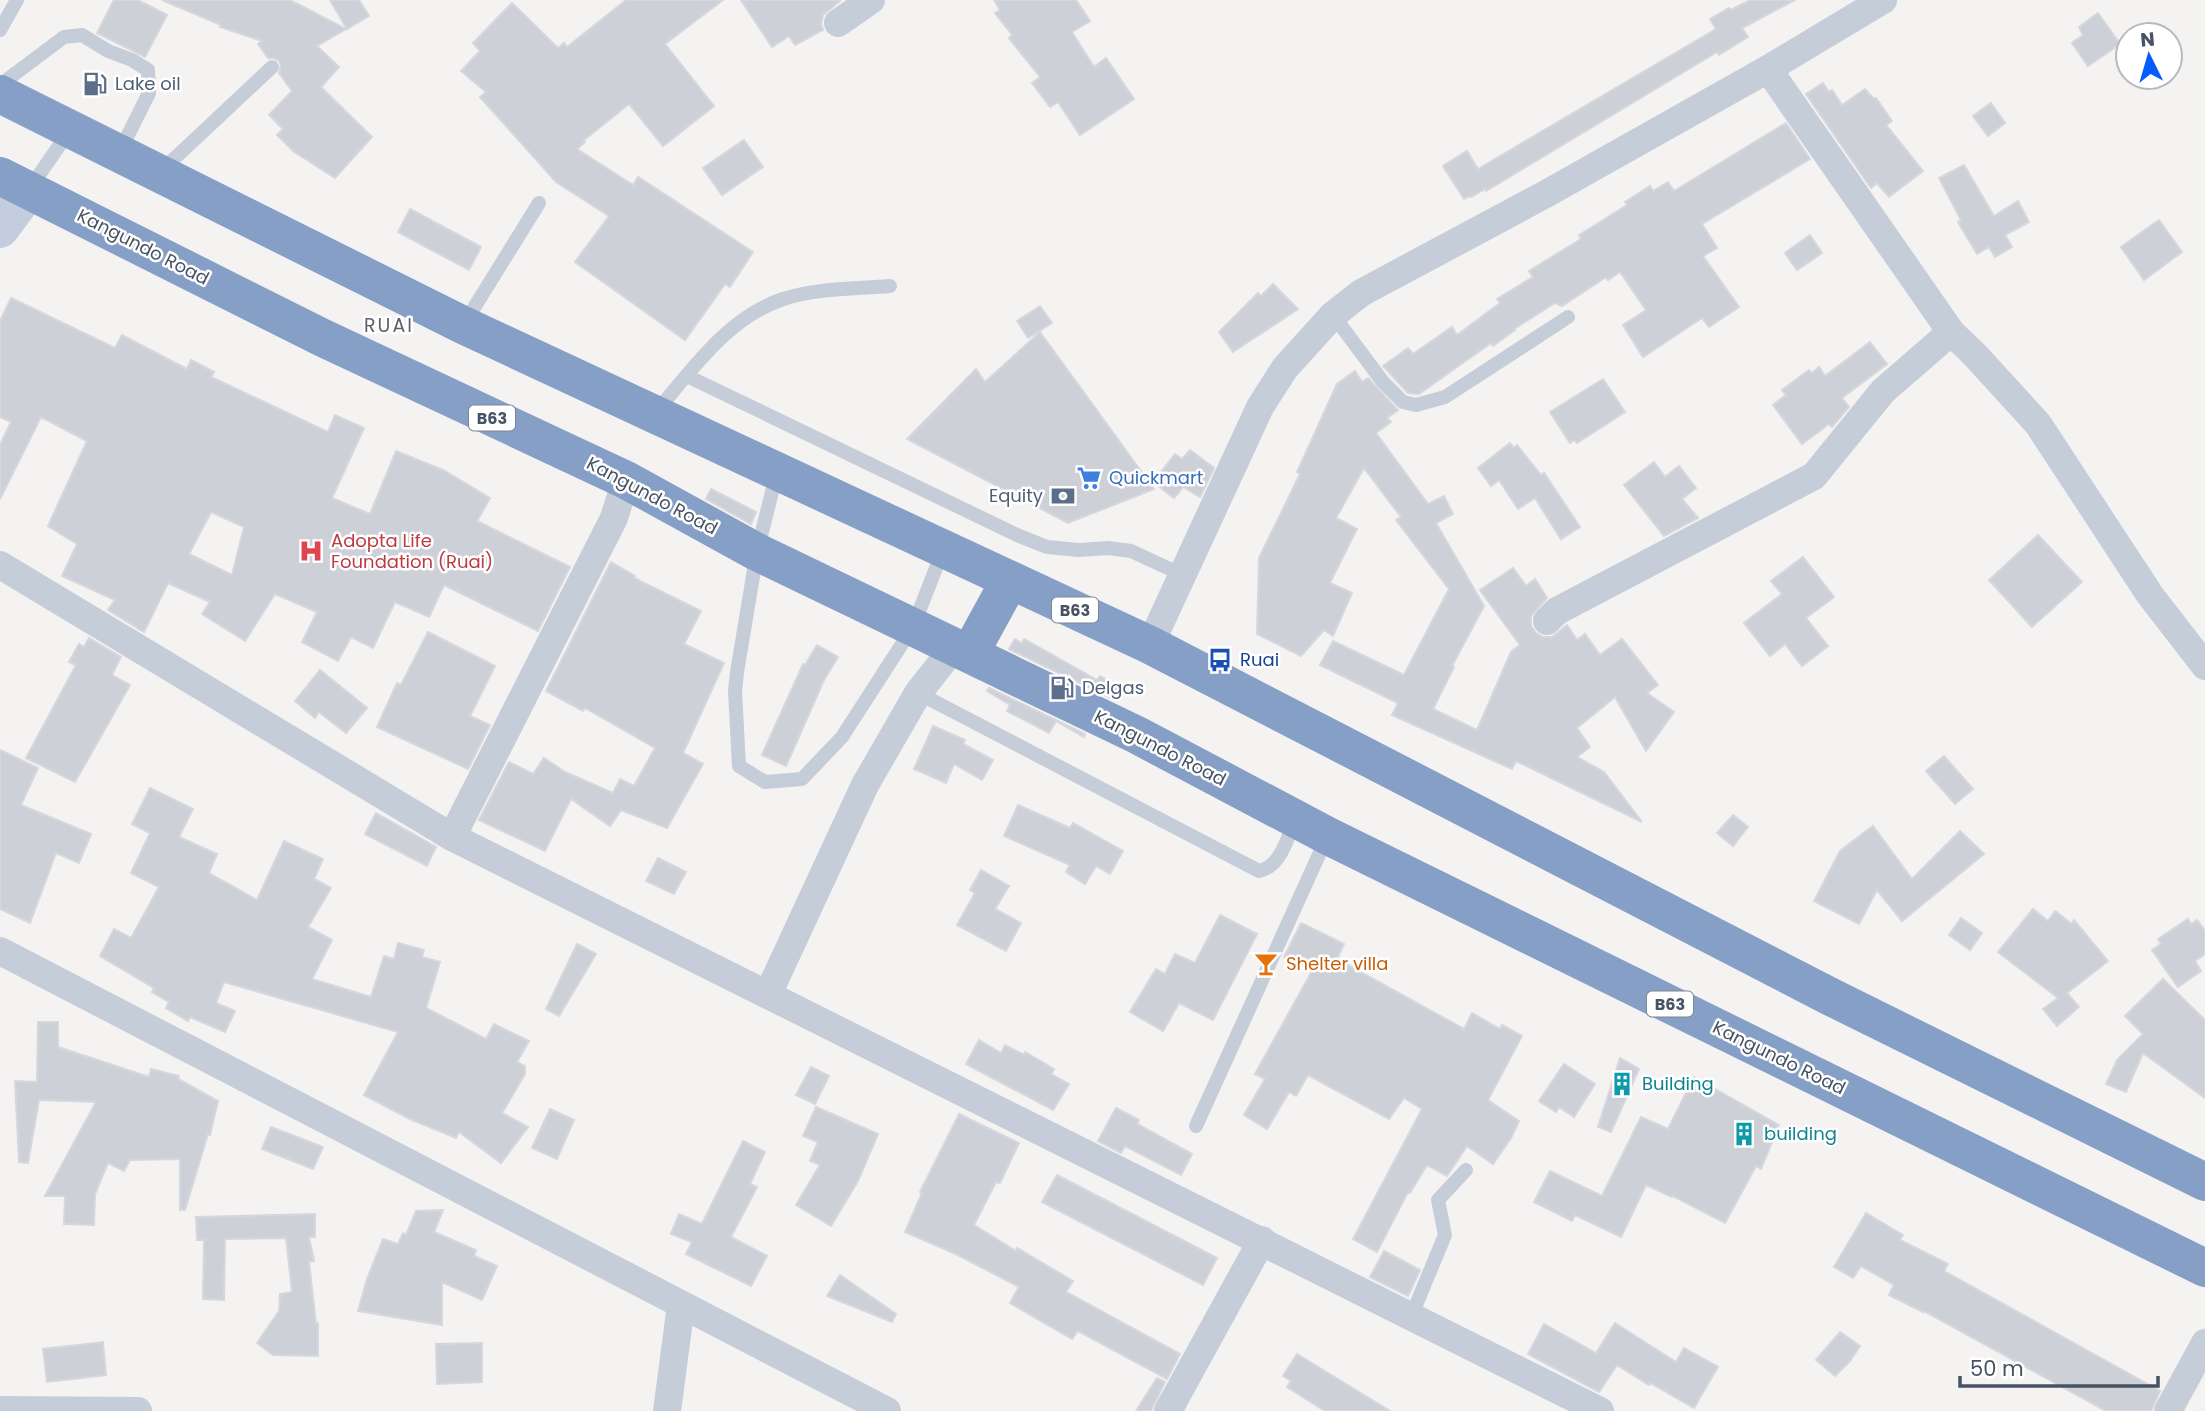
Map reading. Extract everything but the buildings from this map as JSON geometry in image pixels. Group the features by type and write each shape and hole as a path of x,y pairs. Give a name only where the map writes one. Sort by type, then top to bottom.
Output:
{"highway":[{"name":"B63","path":"0,94 463,325 1150,645 1818,990 2205,1182"},
{"name":"Kangundo Road","path":"15,183 323,338 626,481 757,552 1137,735 1312,827 2205,1268"},
{"path":"962,650 1010,580"}],"street":[{"path":"838,23 870,0"},
{"path":"1150,645 1260,407 1285,368 1333,314 1361,293 1544,195 1768,69 1883,0"},
{"path":"1768,69 1951,332 2038,424 2150,595 2205,666"},
{"path":"0,229 15,183"},
{"path":"1547,621 1557,611 1814,476 1883,391 1951,332"},
{"path":"452,836 614,518 626,481"},
{"path":"0,565 452,836 1600,1411"},
{"path":"768,994 865,785 918,694 962,650"},
{"path":"0,951 887,1411"},
{"path":"1168,1411 1262,1240"},
{"path":"667,1411 681,1305"},
{"path":"2168,1411 2205,1343"},
{"path":"0,1410 138,1411"}],"lane":[{"path":"0,30 17,0"},
{"path":"0,85 64,37 82,35 108,51 132,60 148,70 149,93 119,153"},
{"path":"159,173 272,67"},
{"path":"15,183 70,129"},
{"path":"463,325 539,202"},
{"path":"655,413 718,339 743,320 781,300 811,292 891,286"},
{"path":"1333,314 1383,382 1403,402 1416,405 1445,397 1567,317"},
{"path":"687,376 1017,536 1047,547 1131,551 1183,575"},
{"path":"777,470 757,552 735,691 739,766 765,782 802,779 842,737 913,627 944,548"},
{"path":"918,694 1259,870 1269,868 1312,827"},
{"path":"1196,1126 1312,827"},
{"path":"1411,1317 1445,1235 1438,1200 1466,1170"}],"place":[{"name":"Lake oil","path":"95,84"},
{"name":"Quickmart","path":"1089,478"},
{"name":"Equity","path":"1063,496"},
{"name":"Adopta Life Foundation (Ruai)","path":"311,551"},
{"name":"Ruai","path":"1220,660"},
{"name":"Delgas","path":"1062,688"},
{"name":"Shelter villa","path":"1266,964"},
{"name":"Building","path":"1622,1084"},
{"name":"building","path":"1744,1134"}],"district":[{"name":"RUAI","path":"389,325"}]}
